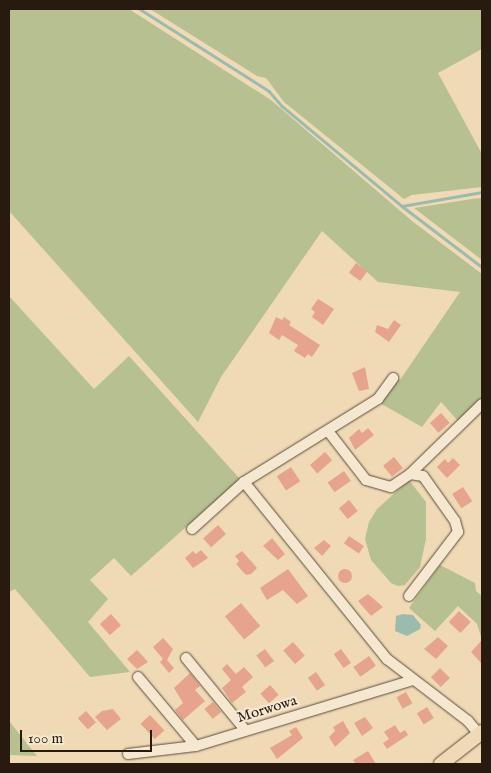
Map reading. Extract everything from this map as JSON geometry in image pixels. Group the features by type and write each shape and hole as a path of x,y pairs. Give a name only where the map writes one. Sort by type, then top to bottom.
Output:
{"main road":[{"path":"441,764 481,733"}],"street":[{"path":"192,529 244,482 378,399 393,378"},
{"path":"328,431 366,480 391,487 410,474 482,404"},
{"path":"409,596 458,532 455,521 423,476 410,474"},
{"path":"244,482 362,631 387,659 481,733"},
{"path":"186,658 246,732"},
{"path":"138,677 196,746"},
{"name":"Morwowa","path":"128,754 196,746 413,680"}],"green space":[{"path":"9,9 129,9 271,100 412,221 482,274 482,398 459,422 441,402 422,427 378,402 397,378 400,380 460,292 378,282 322,231 221,377 198,422 9,211"},
{"path":"150,9 482,9 482,49 438,73 482,154 482,187 412,195 404,199 284,102 266,78 257,76"},
{"path":"482,198 482,260 414,208 472,199"},
{"path":"9,296 94,389 129,356 240,479 131,576 114,558 90,580 108,599 88,622 130,672 90,677 15,589 9,592"},
{"path":"409,480 426,502 426,539 420,567 405,585 398,586 391,583 371,560 365,539 369,522 377,509"},
{"path":"440,565 475,583 476,591 482,596 482,640 477,624 458,606 435,631 409,608"},
{"path":"9,721 37,756 9,755"}],"shaded area":[{"path":"403,614 413,615 421,625 420,629 407,636 395,631 396,616"}],"building":[{"path":"356,263 367,271 360,281 349,273"},
{"path":"318,299 334,309 323,325 312,317 315,312 311,309"},
{"path":"276,317 282,320 284,317 291,322 289,325 320,345 312,357 308,354 305,358 294,351 298,345 282,335 279,340 269,333"},
{"path":"394,320 401,325 389,342 375,332 377,325 388,329"},
{"path":"365,367 369,389 359,391 352,373"},
{"path":"441,413 450,423 439,433 430,423"},
{"path":"368,428 374,435 355,450 349,438 359,429 362,433"},
{"path":"325,452 332,460 317,473 310,465"},
{"path":"394,457 403,468 392,477 383,466"},
{"path":"453,458 460,465 447,478 437,467 445,459 448,463"},
{"path":"291,467 300,481 286,491 277,476"},
{"path":"344,471 351,481 334,492 328,482"},
{"path":"463,487 472,501 461,508 452,494"},
{"path":"349,500 358,511 348,519 339,508"},
{"path":"218,525 226,534 211,547 203,538"},
{"path":"349,536 364,546 359,554 344,543"},
{"path":"272,538 285,554 278,560 263,546"},
{"path":"324,540 331,546 322,556 314,548"},
{"path":"201,550 208,558 193,568 185,558 193,551 196,554"},
{"path":"242,551 257,568 251,574 246,575 236,564 239,561 235,556"},
{"path":"288,569 308,596 297,604 283,590 267,600 260,588"},
{"path":"342,569 348,569 352,576 348,583 342,583 338,579 338,573"},
{"path":"368,594 383,607 371,616 358,601"},
{"path":"241,603 260,626 244,639 225,616"},
{"path":"459,611 471,622 460,633 449,622"},
{"path":"111,614 121,625 110,635 100,624"},
{"path":"438,637 448,646 436,659 424,649"},
{"path":"163,638 173,649 167,660 174,668 169,673 160,662 163,659 153,647"},
{"path":"482,640 482,664 471,652"},
{"path":"293,642 305,656 295,664 283,651"},
{"path":"265,649 274,661 265,668 256,656"},
{"path":"341,649 351,663 344,668 334,654"},
{"path":"137,650 148,662 137,669 127,659"},
{"path":"369,656 376,666 360,677 353,667"},
{"path":"227,664 236,674 244,667 253,677 242,687 246,692 232,703 222,688 231,680 222,669"},
{"path":"440,668 450,678 441,687 431,677"},
{"path":"316,672 325,685 317,691 308,678"},
{"path":"190,673 200,686 195,690 205,701 183,720 175,710 183,703 174,688"},
{"path":"270,685 279,695 269,703 260,694"},
{"path":"406,692 412,703 403,709 396,697"},
{"path":"213,702 221,712 213,719 204,709"},
{"path":"427,707 434,718 424,724 417,713"},
{"path":"113,709 121,719 107,730 95,717 102,711"},
{"path":"86,711 96,722 88,730 78,718"},
{"path":"150,715 164,730 155,739 140,724"},
{"path":"365,717 373,728 362,736 354,723"},
{"path":"343,721 350,733 335,747 329,737 335,731 333,727"},
{"path":"395,725 400,733 405,730 408,735 387,749 383,743 389,739 384,732"},
{"path":"296,727 303,738 277,759 270,748 292,735 289,731"},
{"path":"368,751 376,764 356,764 353,760"}],"waterway":[{"path":"140,9 269,91 282,106 402,206 482,267"},
{"path":"402,206 482,192"}]}
